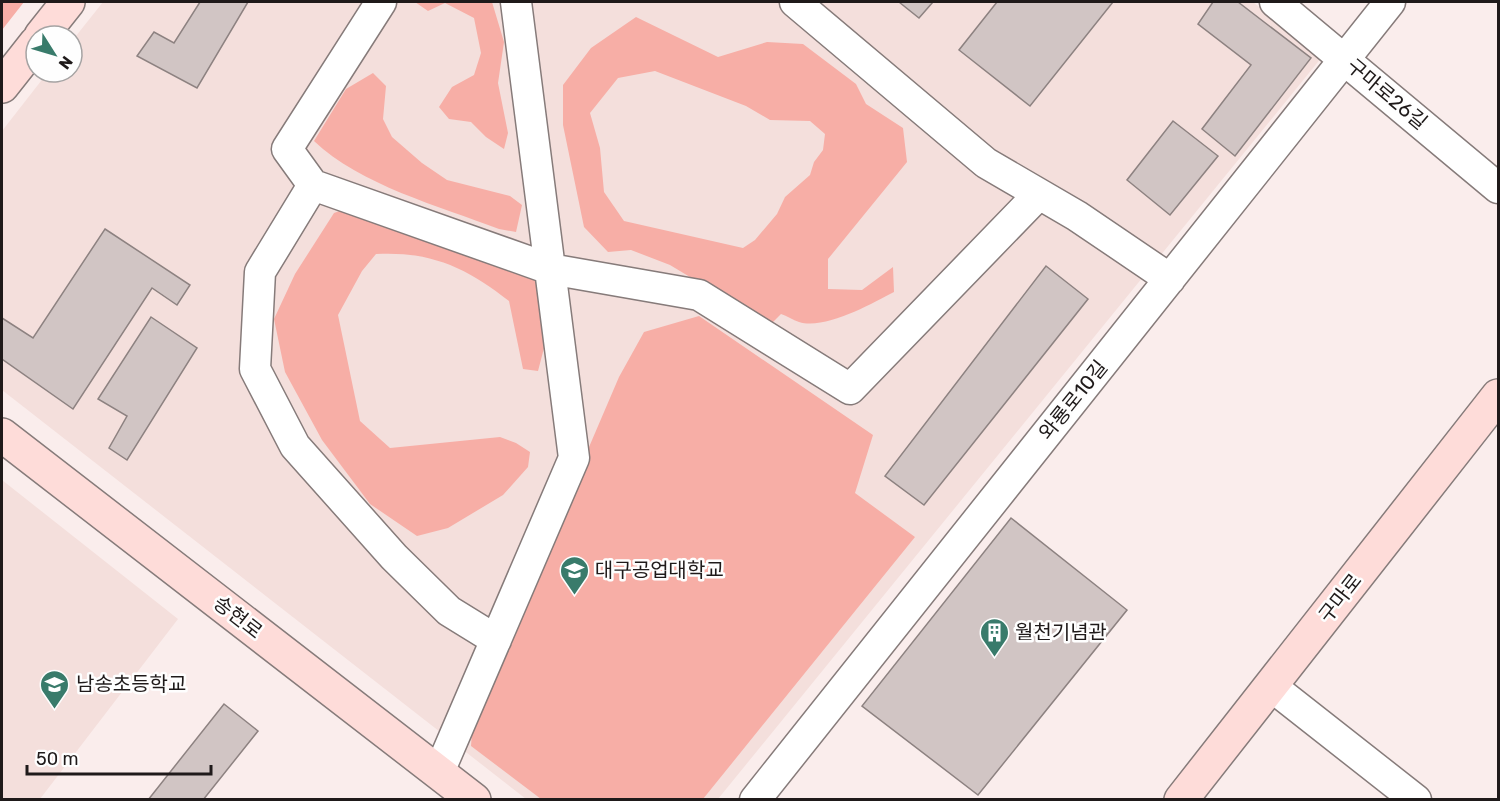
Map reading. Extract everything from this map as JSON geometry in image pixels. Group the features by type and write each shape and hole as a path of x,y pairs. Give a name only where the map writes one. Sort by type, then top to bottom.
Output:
{"main road":[{"path":"51,24 68,2"},
{"path":"2,86 24,58"},
{"name":"구마로","path":"1181,800 1498,396"},
{"name":"송현로","path":"2,435 474,800"}],"street":[{"path":"381,2 287,149 314,185 550,268 699,295 850,389 1039,194"},
{"path":"439,772 574,458 516,2"},
{"path":"795,2 986,163 1077,216 1170,279"},
{"name":"구마로26길","path":"1275,2 1345,58 1498,188"},
{"name":"와룡로10길","path":"755,800 1390,2"},
{"path":"314,185 260,272 255,369 295,446 394,556 449,611 496,640"},
{"path":"1271,686 1416,800"}],"shaded area":[{"path":"2,2 24,2 2,30"},
{"name":"대구공업대학교","path":"103,2 1253,2 1322,57 718,799 526,799 2,390 2,131 39,84 84,84 84,26"},
{"path":"415,2 492,2 504,42 498,83 508,133 504,149 486,137 471,122 449,119 439,107 452,87 474,75 481,53 474,18 445,3 428,11"},
{"path":"636,17 718,57 767,42 803,44 856,84 866,104 903,128 907,162 828,259 828,289 862,290 893,267 894,292 861,309 834,319 822,322 799,322 781,314 770,325 670,265 631,250 608,252 584,227 563,125 563,85 591,48","holes":["655,71 746,106 770,120 810,121 825,134 823,150 814,162 810,175 785,197 777,214 755,240 743,248 624,221 604,192 600,148 590,113 618,78"]},
{"path":"373,73 386,86 383,119 392,137 422,163 447,180 510,196 522,205 516,232 499,229 401,193 354,170 314,141 346,89"},
{"path":"345,209 538,281 550,325 538,371 523,369 509,301 478,279 431,259 414,255 376,254 362,271 338,315 360,421 390,448 500,437 530,452 528,467 503,495 448,528 417,536 370,504 322,440 285,372 274,319 295,274 334,213"},
{"path":"699,316 873,435 855,493 915,537 703,799 541,799 471,746 473,718 619,377 644,332"},
{"name":"남송초등학교","path":"2,480 178,619 40,799 2,799"}],"building":[{"path":"200,2 248,2 197,88 137,56 154,32 174,43"},
{"path":"899,2 933,2 919,18"},
{"path":"997,2 1113,2 1030,106 959,50"},
{"path":"1213,2 1238,2 1311,58 1235,156 1202,129 1251,65 1198,24"},
{"path":"1173,121 1218,156 1170,215 1127,180"},
{"path":"105,229 190,285 177,305 152,288 73,409 2,359 2,318 33,338"},
{"path":"1046,266 1088,299 924,505 885,476"},
{"path":"151,317 197,348 127,460 109,448 127,416 98,399"},
{"name":"월천기념관","path":"1011,518 1127,610 978,795 862,706"},
{"path":"224,704 258,731 203,800 148,800"}],"place":[{"name":"대구공업대학교","path":"574,596"},
{"name":"월천기념관","path":"994,658"},
{"name":"남송초등학교","path":"55,710"}]}
